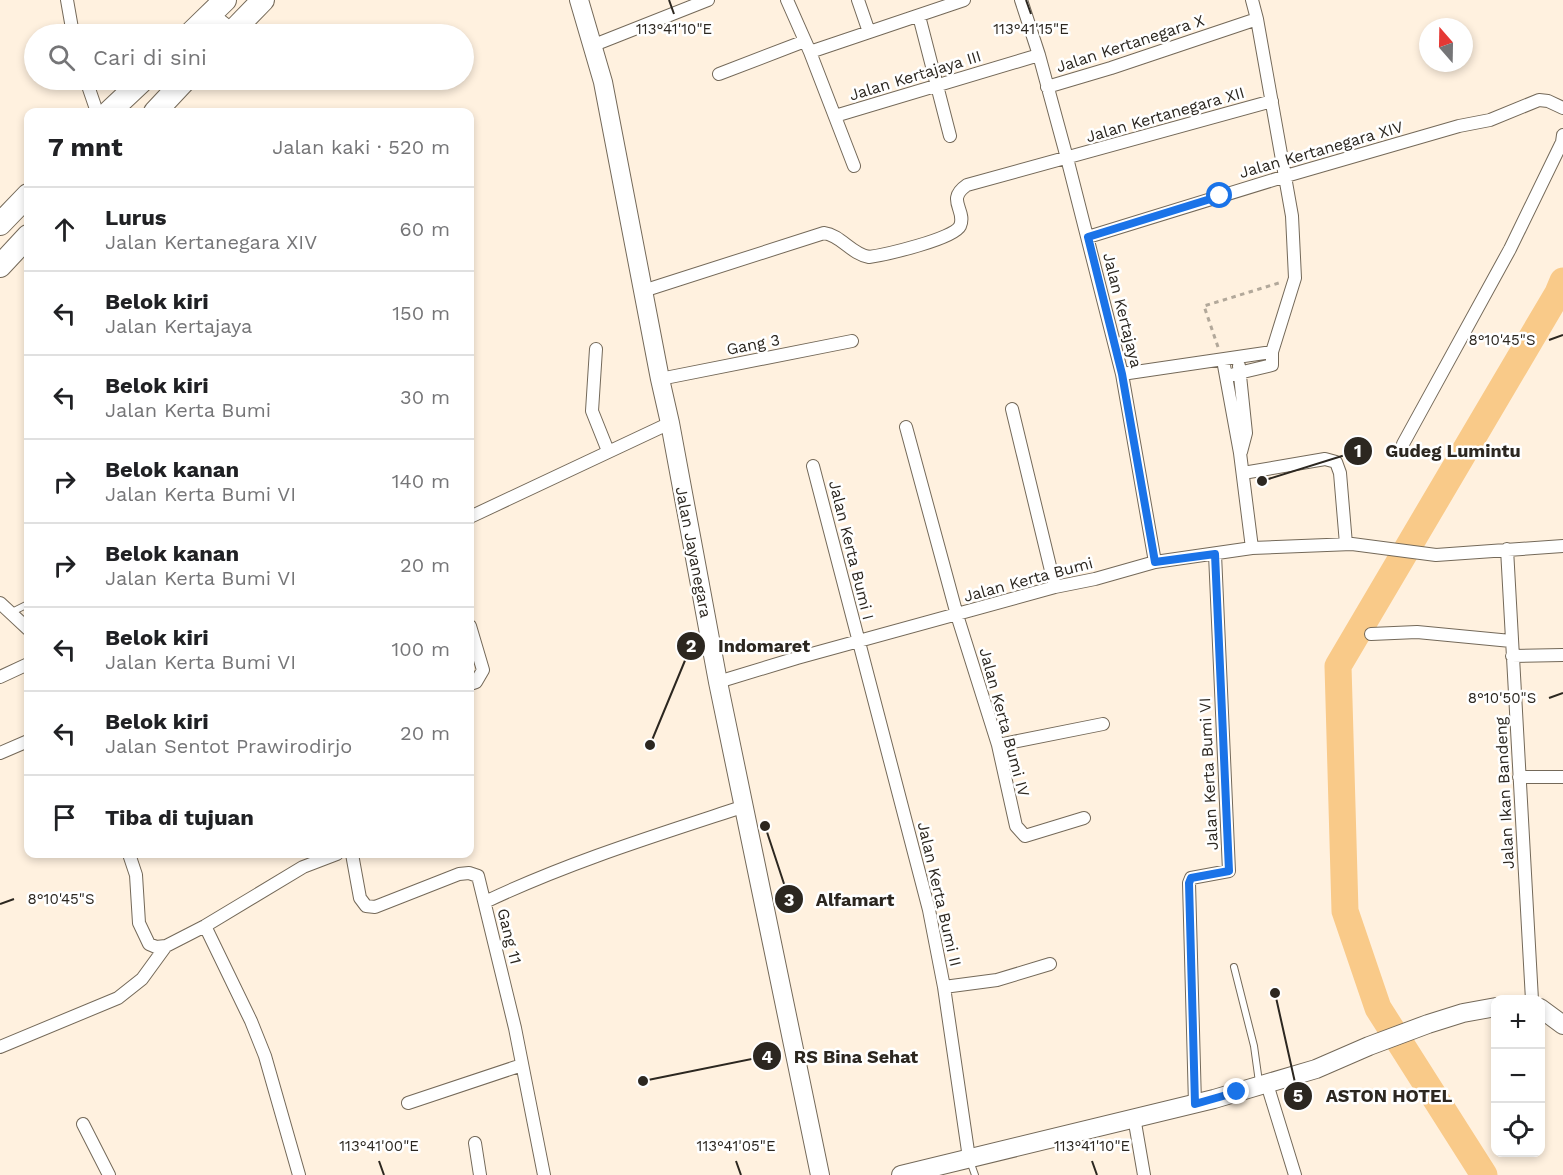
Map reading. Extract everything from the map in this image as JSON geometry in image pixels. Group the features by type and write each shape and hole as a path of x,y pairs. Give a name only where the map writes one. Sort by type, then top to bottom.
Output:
{"highway":[{"path":"201,24 225,0"},
{"path":"240,24 263,0"},
{"path":"208,17 217,24"},
{"path":"113,108 132,90"},
{"path":"162,108 177,90"},
{"path":"0,224 24,199"},
{"path":"0,266 24,240"}],"street":[{"path":"67,0 71,24"},
{"name":"Jalan Jayanegara","path":"579,0 603,82 718,682 820,1175"},
{"path":"594,45 708,0"},
{"path":"787,0 808,46 854,166"},
{"path":"858,0 869,32"},
{"path":"719,74 808,46 869,32 964,0"},
{"name":"Jalan Kertajaya","path":"1021,0 1039,55 1122,374 1155,562"},
{"path":"1226,376 1272,365 1272,352 1295,278 1292,216 1286,176 1252,0"},
{"path":"919,16 950,136"},
{"name":"Jalan Kertanegara X","path":"1047,87 1257,19"},
{"name":"Jalan Kertajaya III","path":"835,116 1039,55"},
{"path":"89,90 96,108"},
{"name":"Jalan Kertanegara XIV","path":"1088,237 1286,176 1459,126 1490,120 1539,100 1548,101 1563,108"},
{"name":"Jalan Kertanegara XII","path":"643,291 824,233 834,236 860,256 869,257 945,237 959,229 961,223 957,197 961,189 967,185 1272,101"},
{"path":"1403,444 1510,249 1562,142 1563,135"},
{"name":"Gang 3","path":"660,379 852,341"},
{"path":"596,350 592,411 608,451"},
{"path":"1122,374 1272,352"},
{"path":"1237,358 1246,433 1240,453"},
{"path":"1223,360 1243,473 1251,548"},
{"path":"1012,409 1055,587"},
{"path":"474,515 670,423"},
{"name":"Jalan Kerta Bumi IV","path":"906,427 957,615 998,745 1016,826 1025,836 1084,818"},
{"path":"1243,473 1325,459 1336,462 1341,473 1349,544"},
{"name":"Jalan Kerta Bumi I","path":"813,466 858,643"},
{"name":"Jalan Kerta Bumi","path":"718,682 1055,587 1095,579 1155,562 1251,548 1349,544 1436,555 1563,546"},
{"name":"Jalan Ikan Bandeng","path":"1507,549 1532,995"},
{"name":"Jalan Kerta Bumi VI","path":"1195,1104 1189,883 1191,878 1229,871 1215,554"},
{"path":"0,603 24,625"},
{"path":"1371,634 1417,632 1511,640"},
{"path":"474,640 483,670 474,683"},
{"name":"Jalan Kerta Bumi II","path":"858,643 929,910 944,987 972,1166"},
{"path":"1512,656 1563,655"},
{"path":"0,677 24,666"},
{"path":"998,745 1103,724"},
{"path":"0,753 24,743"},
{"path":"1519,777 1563,777"},
{"path":"485,902 533,879 597,854 745,806"},
{"path":"130,858 136,875 139,923 149,944 156,947 166,945 205,926 303,867 327,858"},
{"name":"Gang 11","path":"353,858 360,898 366,906 375,907 459,874 469,873 478,876 522,1065 544,1175"},
{"path":"205,926 251,1021 265,1056 299,1175"},
{"path":"0,1047 118,998 142,978 166,945"},
{"path":"944,987 998,980 1050,964"},
{"path":"901,1175 972,1166 1134,1117 1195,1104 1263,1085 1316,1070 1369,1046 1428,1024 1464,1013 1491,1009"},
{"path":"1545,1012 1563,1025"},
{"path":"408,1103 522,1065"},
{"path":"1263,1085 1294,1175"},
{"path":"1134,1117 1144,1175"},
{"path":"83,1124 109,1175"},
{"path":"475,1143 480,1175"}],"lane":[{"path":"10,613 24,606"},
{"path":"1233,967 1263,1085"}],"path":[{"path":"1223,360 1203,306 1295,278"}],"waterway":[{"path":"1484,1175 1378,1008 1345,911 1338,666 1563,281"}],"place":[{"name":"Gudeg Lumintu","path":"1262,481"},
{"name":"Indomaret","path":"650,745"},
{"name":"Alfamart","path":"765,826"},
{"name":"ASTON HOTEL","path":"1275,993"},
{"name":"RS Bina Sehat","path":"643,1081"}],"route":[{"path":"1220,196 1088,237 1122,374 1155,562 1215,554 1229,871 1191,878 1189,883 1195,1104 1237,1092"}]}
